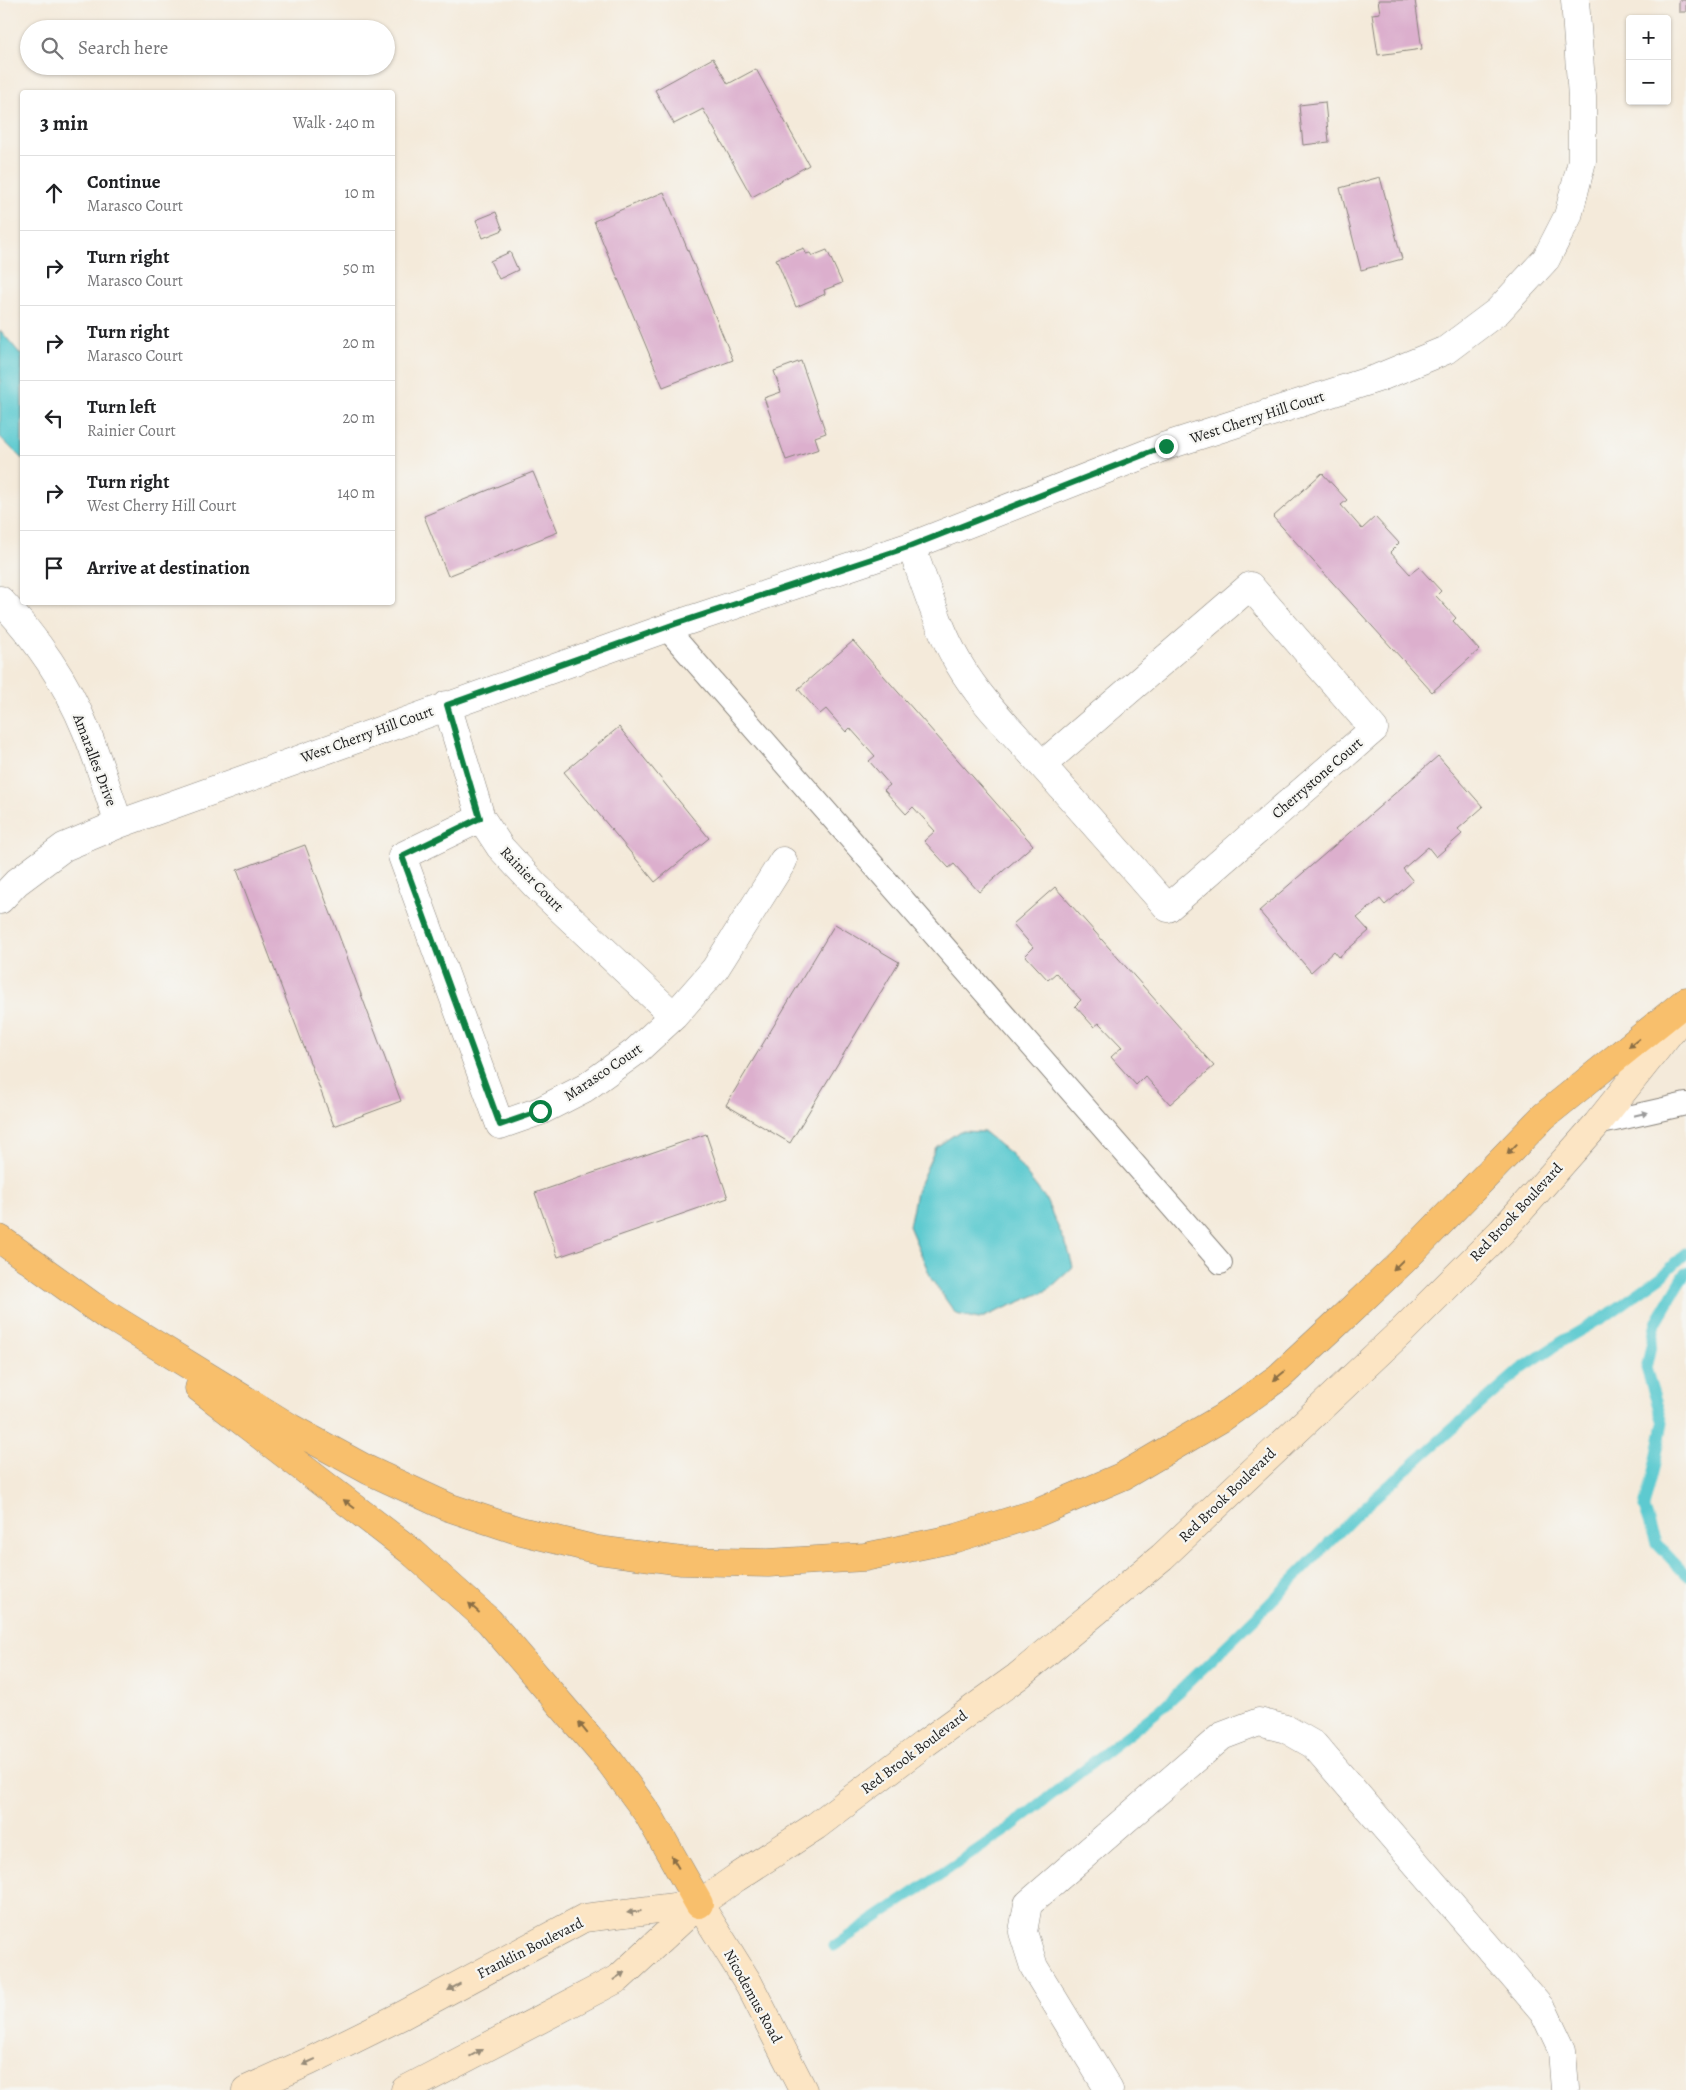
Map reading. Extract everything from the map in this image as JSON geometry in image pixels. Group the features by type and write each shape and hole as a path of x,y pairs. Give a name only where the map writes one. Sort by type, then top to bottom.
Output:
{"highway":[{"path":"94,1306 291,1428 368,1470 448,1507 508,1527 598,1550 682,1561 768,1563 865,1557 956,1538 1037,1513 1122,1476 1222,1418 1280,1377 1327,1333 1404,1260 1544,1116 1686,1001"},
{"path":"0,1239 94,1306 272,1446 412,1552 490,1621 610,1762 648,1814 700,1904"}],"main road":[{"name":"Red Brook Boulevard","path":"700,1904 816,1826 924,1744 1017,1677 1162,1557 1407,1325 1502,1231 1597,1124 1686,1012"},
{"name":"Franklin Boulevard","path":"246,2090 403,2015 584,1918 700,1904"},
{"path":"405,2090 619,1978 700,1904"},
{"name":"Nicodemus Road","path":"700,1904 749,1984 803,2090"}],"street":[{"name":"West Cherry Hill Court","path":"0,900 17,882 64,847 119,824 666,628 911,546 1166,446 1378,378 1446,350 1498,311 1546,259 1568,216 1582,161 1582,97 1576,0"},
{"name":"Cherrystone Court","path":"911,546 940,624 959,664 986,702 1168,908 1374,729 1250,586 1042,765"},
{"name":"Amaralles Drive","path":"0,600 16,616 58,674 86,729 119,824"},
{"name":"Rainier Court","path":"447,705 480,818 500,847 536,886 674,1016"},
{"name":"Marasco Court","path":"480,818 402,856 500,1125 540,1111 585,1088 635,1052 674,1016 715,969 783,861"},
{"path":"1109,2090 1034,1967 1023,1932 1028,1904 1222,1736 1259,1722 1286,1729 1314,1745 1544,2012 1562,2050 1565,2090"}],"lane":[{"path":"666,628 1221,1263"},
{"path":"1597,1124 1686,1104"}],"water":[{"path":"0,330 20,354 20,457 0,437"},
{"path":"960,1131 984,1132 1011,1154 1045,1198 1068,1249 1073,1267 1048,1290 979,1319 956,1314 932,1280 909,1226 916,1192 936,1147"}],"building":[{"path":"1378,0 1415,0 1422,49 1378,55 1372,14 1380,13"},
{"path":"1679,0 1686,0 1686,12 1679,12"},
{"path":"713,58 728,84 756,69 809,165 752,197 703,109 674,124 655,90"},
{"path":"1325,102 1329,142 1303,145 1299,105"},
{"path":"1380,177 1402,259 1361,270 1340,188"},
{"path":"664,192 733,360 663,387 594,221"},
{"path":"496,212 503,230 483,238 476,220"},
{"path":"804,248 806,254 810,253 812,256 827,250 842,283 824,290 825,294 796,307 776,259"},
{"path":"510,252 518,270 499,279 490,261"},
{"path":"801,361 826,433 815,437 819,449 786,460 764,398 781,392 774,371"},
{"path":"533,472 558,532 448,576 424,516"},
{"path":"1322,473 1347,500 1341,505 1362,529 1375,517 1399,543 1390,552 1410,574 1419,567 1441,591 1436,596 1456,618 1453,621 1479,650 1432,692 1273,517"},
{"path":"853,641 1033,845 979,892 954,864 949,868 924,841 935,831 913,807 906,814 884,790 890,785 869,761 875,756 850,728 846,732 826,709 820,714 798,689"},
{"path":"619,727 709,838 655,882 564,772"},
{"path":"1438,756 1483,807 1458,829 1462,834 1436,857 1428,847 1403,869 1413,881 1385,905 1380,899 1357,918 1369,931 1339,957 1334,951 1311,972 1259,911"},
{"path":"305,845 401,1101 334,1126 237,870"},
{"path":"1055,887 1214,1066 1170,1104 1145,1076 1136,1085 1111,1057 1122,1047 1099,1023 1094,1027 1075,1006 1081,1000 1056,973 1048,980 1025,955 1033,947 1013,924"},
{"path":"835,924 899,962 790,1143 726,1105"},
{"path":"706,1134 728,1198 558,1257 535,1193"}],"waterway":[{"path":"834,1946 1008,1829 1162,1708 1262,1611 1360,1511 1522,1368 1561,1342 1609,1314 1662,1276 1686,1253"},
{"path":"1686,1272 1656,1323 1646,1368 1663,1423 1644,1507 1656,1543 1686,1575"}],"route":[{"path":"540,1111 500,1125 402,856 480,818 447,705 675,624 911,546 1166,446"}]}
